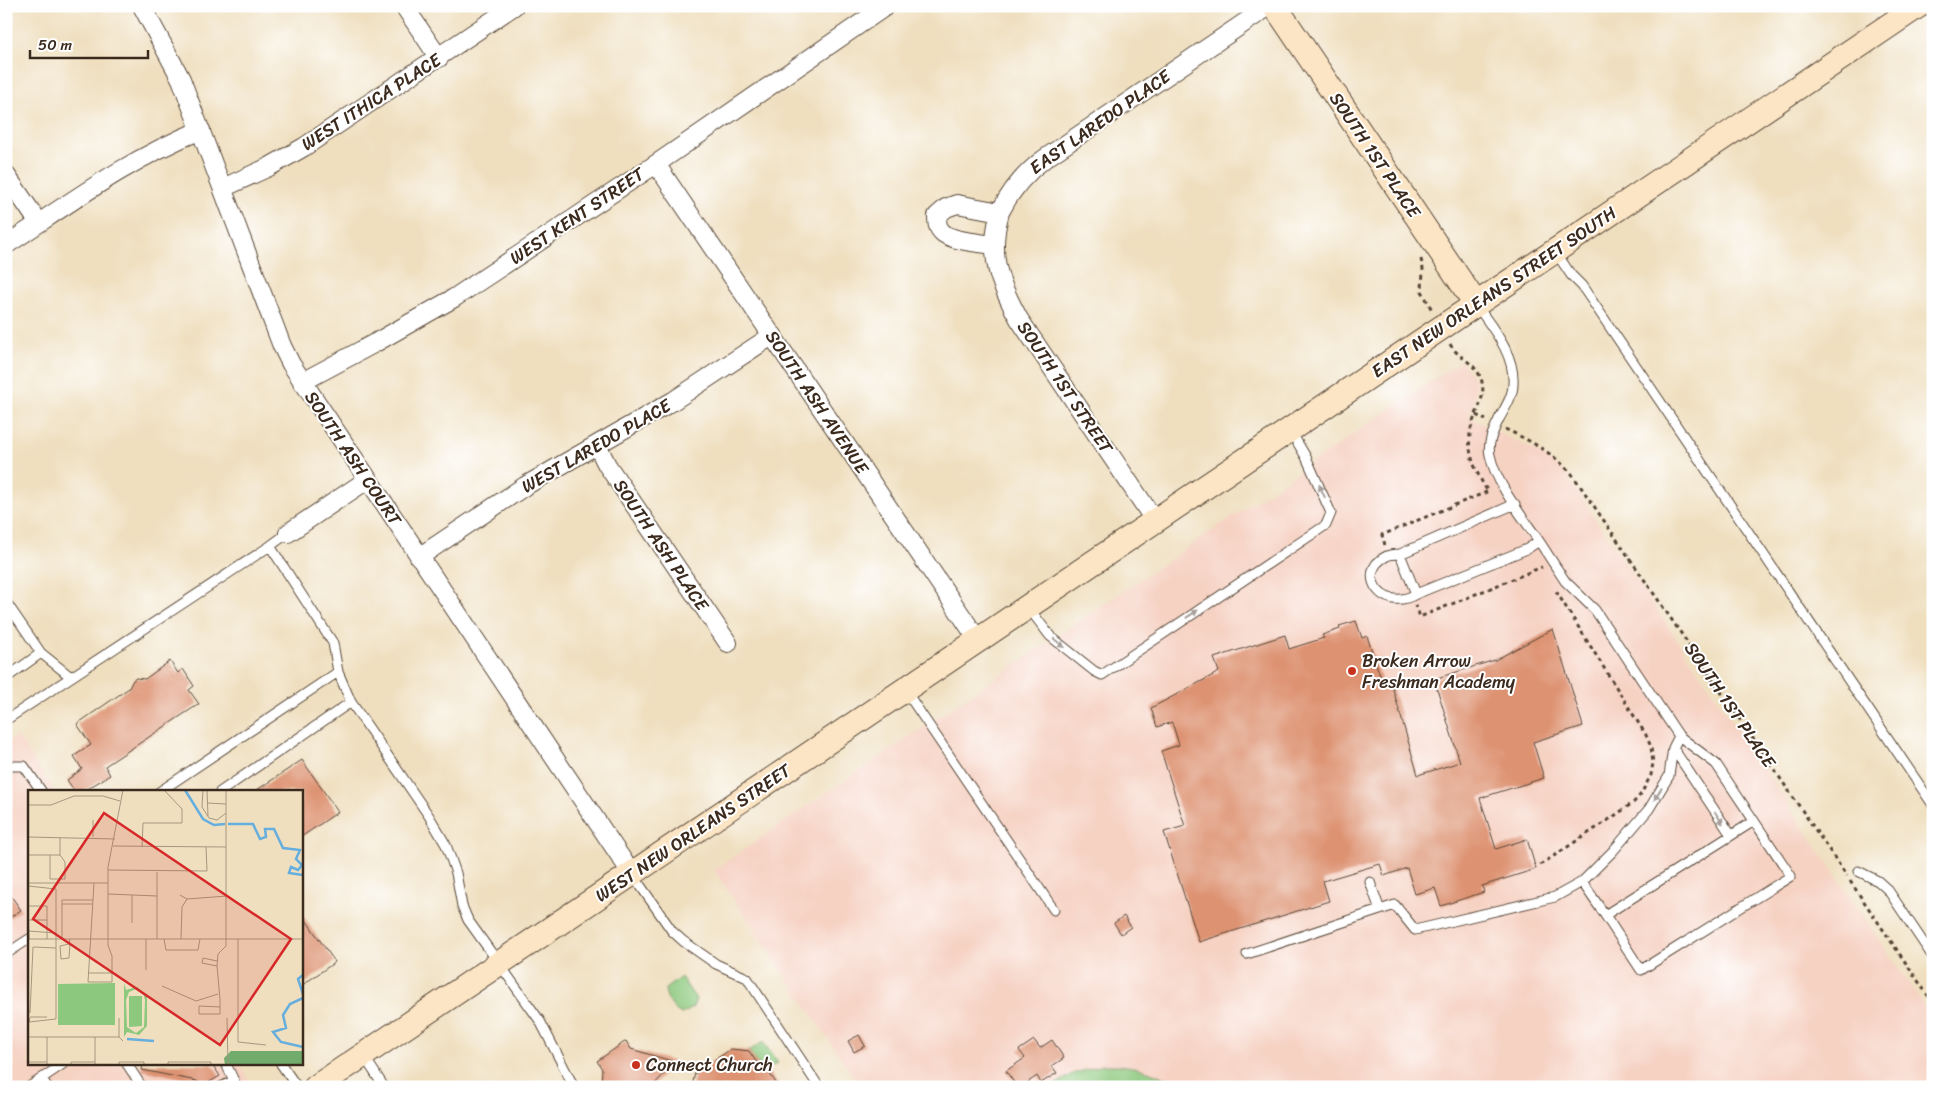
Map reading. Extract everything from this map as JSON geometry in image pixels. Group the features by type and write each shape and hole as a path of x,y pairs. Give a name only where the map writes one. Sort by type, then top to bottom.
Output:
{"main road":[{"name":"SOUTH 1ST PLACE","path":"1275,6 1476,304"},
{"name":"EAST NEW ORLEANS STREET SOUTH","path":"1069,579 1918,6"},
{"name":"WEST NEW ORLEANS STREET","path":"316,1087 1069,579"}],"street":[{"name":"SOUTH ASH COURT","path":"142,6 173,61 201,130 282,346 302,382 632,874"},
{"path":"404,6 439,58"},
{"name":"WEST ITHICA PLACE","path":"222,188 269,167 297,151 439,58 514,6"},
{"name":"WEST KENT STREET","path":"302,382 454,298 656,164 886,6"},
{"name":"EAST LAREDO PLACE","path":"1000,212 1017,184 1044,159 1268,6"},
{"path":"6,245 134,161 201,130"},
{"name":"SOUTH ASH AVENUE","path":"656,164 978,640"},
{"path":"6,175 39,223"},
{"path":"994,244 954,238 942,233 937,225 937,216 946,208 956,204 1000,212"},
{"name":"SOUTH 1ST STREET","path":"1000,212 994,244 998,276 1004,292 1019,319 1155,521"},
{"name":"WEST LAREDO PLACE","path":"419,557 525,486 673,401 773,335"},
{"name":"SOUTH ASH PLACE","path":"597,445 613,473 728,643"},
{"path":"288,533 367,480"}],"lane":[{"path":"1555,251 1571,275 1582,286 1933,805"},
{"path":"1476,304 1497,334 1510,360 1513,385 1509,400 1490,439 1489,454 1498,478 1565,581 1595,610 1679,736 1716,764 1791,876 1641,970 1582,882"},
{"path":"1028,606 1050,636 1094,671 1102,675 1326,525 1332,513 1306,457 1290,430"},
{"path":"1515,504 1400,554 1386,556 1378,562 1373,571 1376,589 1394,600 1406,600 1416,594 1527,549 1539,541"},
{"path":"6,720 288,533"},
{"path":"270,546 333,643 338,672 351,702 429,816 446,845 456,873 462,906 468,920 540,1021 574,1087"},
{"path":"1400,554 1416,594"},
{"path":"6,602 41,653 71,677"},
{"path":"6,678 41,653"},
{"path":"162,790 338,672"},
{"path":"904,690 1054,910"},
{"path":"223,790 351,702"},
{"path":"1247,954 1395,905 1415,930 1555,897 1582,882 1649,809 1669,776 1673,748 1679,736"},
{"path":"1673,748 1731,835"},
{"path":"6,766 24,766 41,790"},
{"path":"1605,915 1754,821"},
{"path":"1858,871 1888,890 1933,957"},
{"path":"632,874 667,924 683,941 716,964 747,978 819,1087"},
{"path":"1370,882 1380,910"},
{"path":"6,954 28,939"},
{"path":"363,1055 384,1087"},
{"path":"29,1087 61,1066"},
{"path":"128,1066 142,1087"},
{"path":"221,1087 235,1084 227,1066"},
{"path":"283,1066 297,1087"},
{"path":"42,1078 47,1087"}],"path":[{"path":"1424,296 1430,307"},
{"path":"1453,348 1470,361 1482,381 1482,397 1470,432 1470,452 1473,464 1488,492"},
{"path":"1476,415 1484,420"},
{"name":"SOUTH 1ST PLACE","path":"1506,429 1540,446 1554,456 1572,474 1933,1003"},
{"path":"1379,549 1385,546 1382,535 1493,489 1504,509"},
{"path":"1527,549 1546,575"},
{"path":"1409,609 1416,606 1420,617 1542,568"},
{"path":"1540,865 1634,802 1647,785 1653,763 1651,748 1646,735 1550,582"}],"shaded area":[{"name":"Broken Arrow Freshman Academy","path":"1461,361 1476,381 1475,400 1469,417 1541,454 1564,472 1933,1020 1933,1087 861,1087 714,870"},
{"path":"17,736 54,790 28,790 28,1066 240,1066 251,1083 246,1087 6,1087 6,743"}],"green space":[{"path":"681,977 696,999 693,1007 682,1014 671,1004 665,989"},
{"path":"763,1042 778,1063 766,1070 765,1067 761,1069 749,1051"},
{"path":"1103,1065 1142,1069 1161,1076 1178,1087 1052,1087 1072,1074"}],"building":[{"path":"1356,621 1362,638 1367,636 1382,682 1390,679 1418,775 1460,762 1434,679 1495,660 1553,629 1583,726 1533,742 1544,778 1480,798 1496,849 1527,839 1536,869 1482,886 1484,892 1441,906 1435,888 1415,894 1407,868 1384,876 1380,864 1323,881 1329,901 1199,942 1164,832 1185,826 1161,751 1179,745 1172,722 1157,727 1151,708 1219,672 1214,658 1285,635 1289,649 1324,638 1322,635 1340,629 1339,626"},
{"path":"170,661 178,673 183,669 194,686 189,690 199,704 105,766 110,775 85,790 74,790 67,780 82,769 74,756 91,745 77,724 129,688 136,678 145,679"},
{"path":"302,760 338,812 302,836 302,790 257,790"},
{"path":"6,889 21,910 6,920"},
{"path":"302,914 335,962 302,985"},
{"path":"1124,916 1131,927 1121,934 1114,923"},
{"path":"859,1035 865,1046 854,1052 848,1041"},
{"path":"1034,1040 1040,1048 1052,1040 1064,1058 1052,1066 1057,1073 1041,1083 1037,1076 1021,1087 1017,1087 1006,1071 1025,1058 1019,1050"},
{"name":"Connect Church","path":"626,1041 631,1049 675,1062 652,1087 601,1087 602,1069 597,1061"},
{"name":"Connect Church","path":"731,1049 749,1051 761,1069 765,1067 779,1087 692,1087 695,1073"},
{"path":"143,1066 213,1066 220,1076 201,1087 197,1081 142,1070"}],"place":[{"name":"Broken Arrow Freshman Academy","path":"1352,671"},
{"name":"Connect Church","path":"636,1065"}]}
